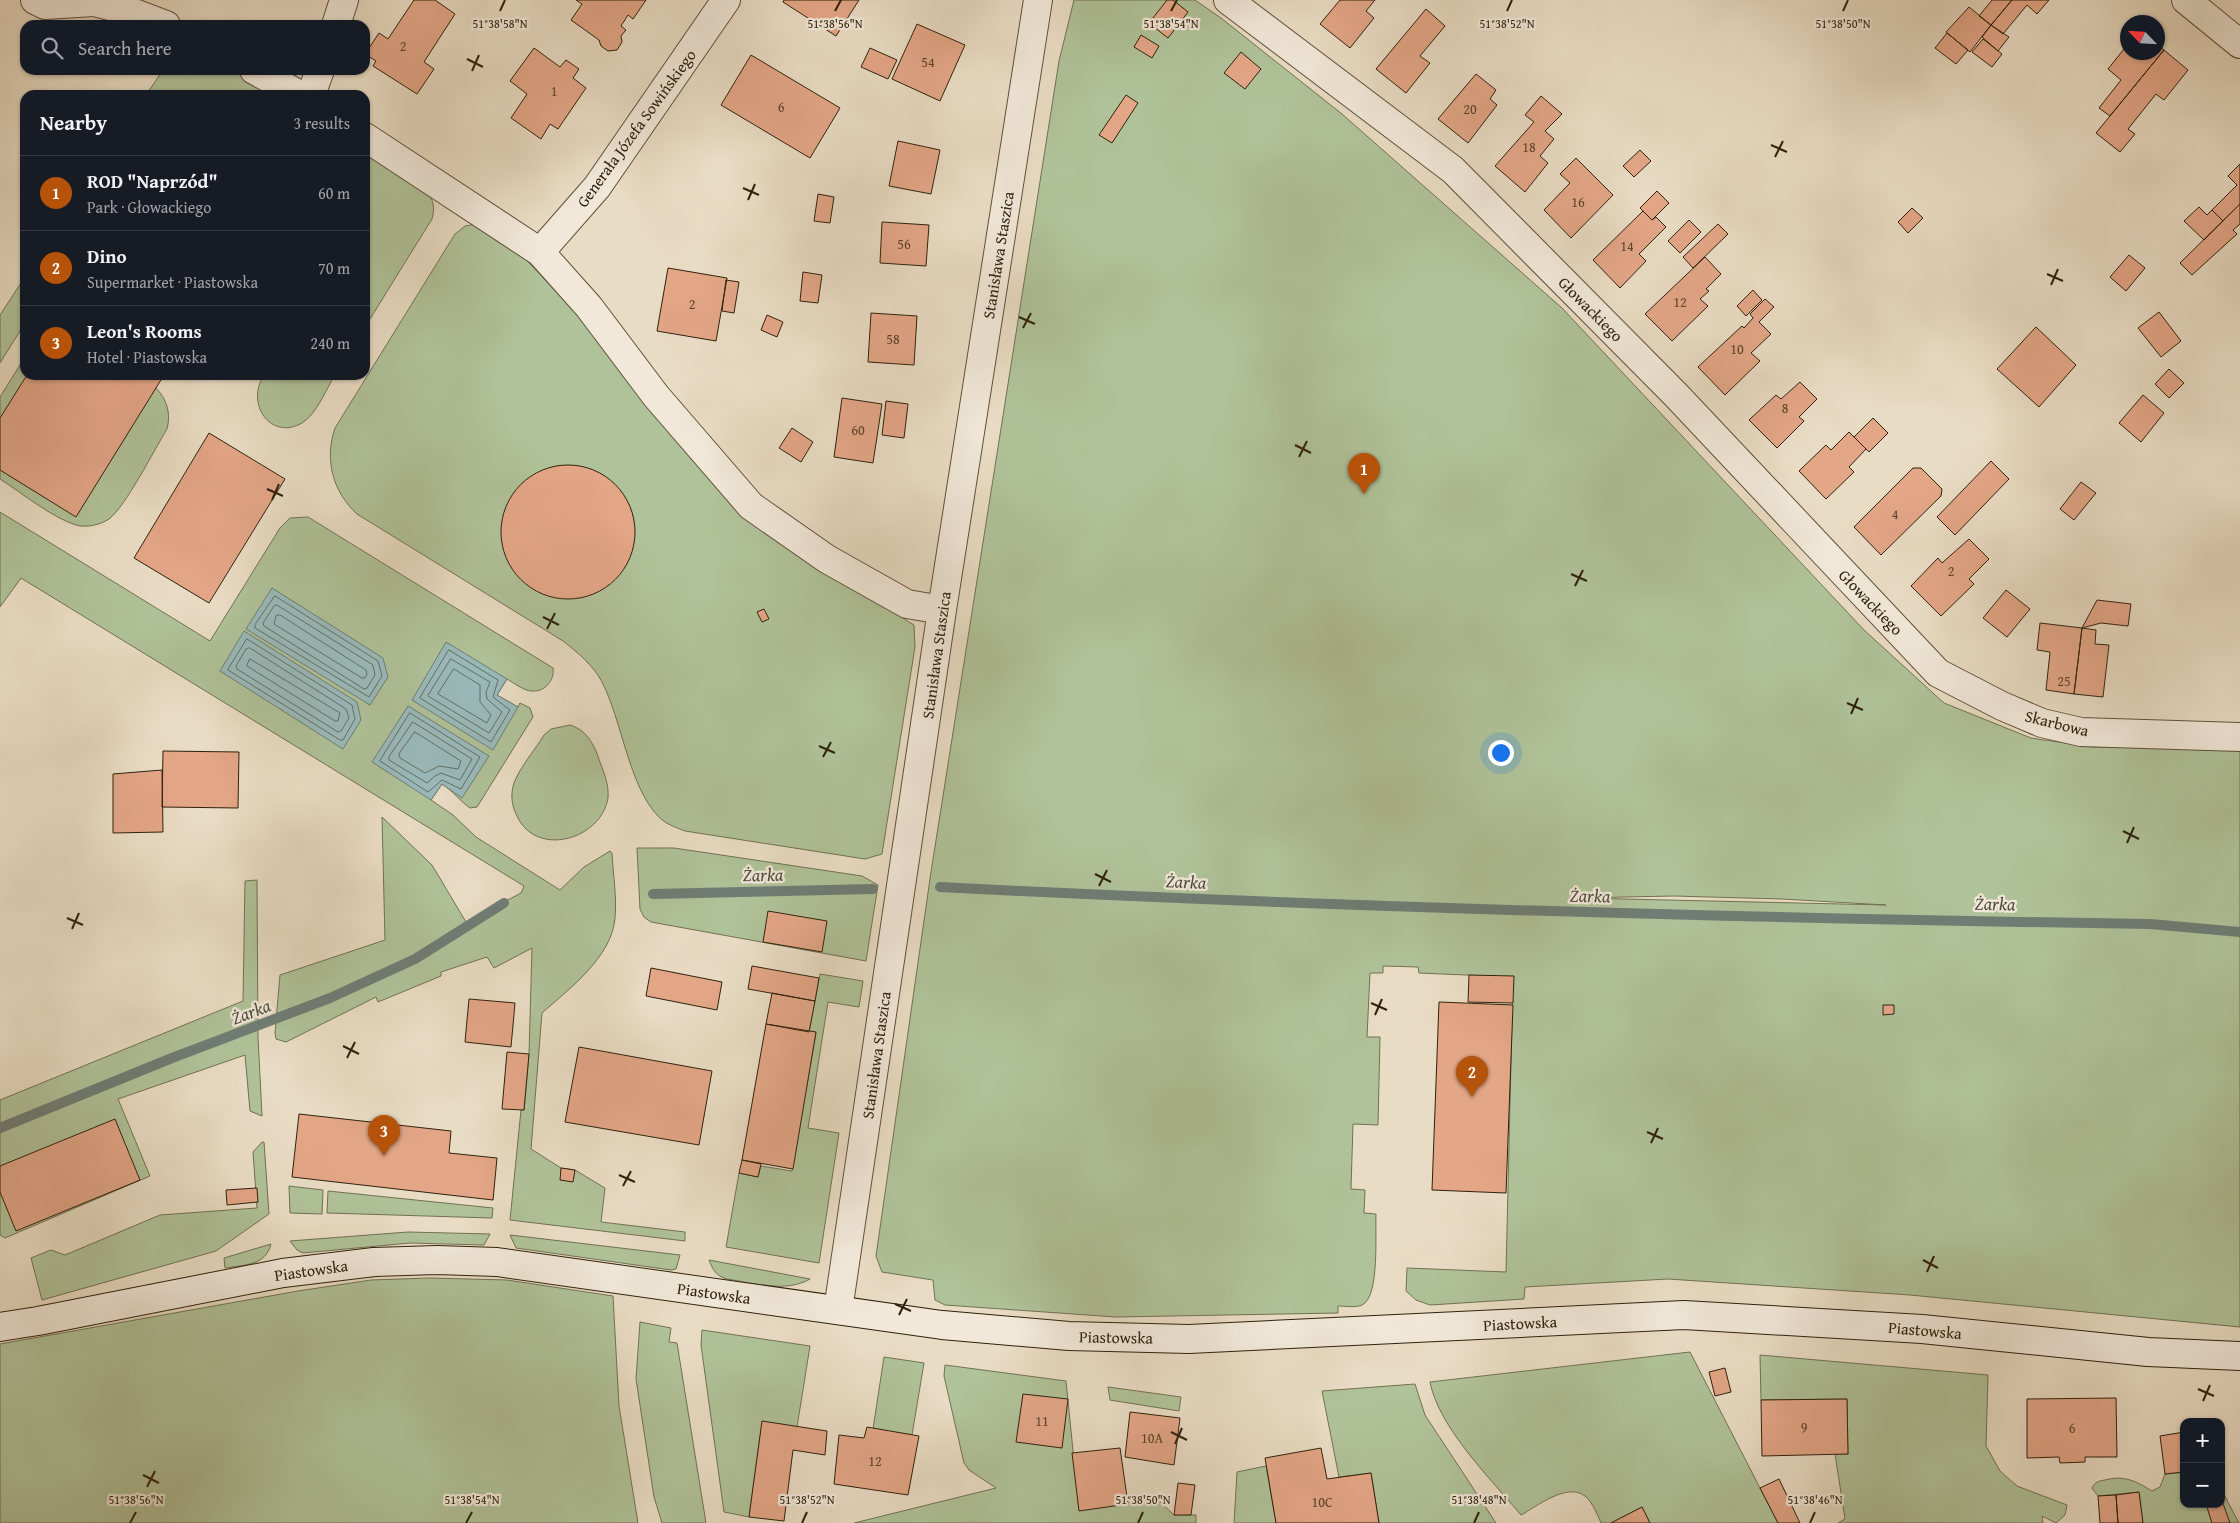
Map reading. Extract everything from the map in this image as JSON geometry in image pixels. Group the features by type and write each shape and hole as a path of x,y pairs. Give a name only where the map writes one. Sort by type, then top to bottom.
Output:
{"street":[{"path":"35,0 45,5 94,1 153,20"},
{"path":"338,20 344,0"},
{"name":"Generała Józefa Sowińskiego","path":"540,252 597,187 726,0"},
{"name":"Stanisława Staszica","path":"838,1310 942,610 1038,0"},
{"name":"Głowackiego","path":"1228,0 1453,170 1676,395 1921,654"},
{"path":"2186,0 2240,44"},
{"path":"263,75 291,90"},
{"path":"314,90 318,75"},
{"path":"370,140 540,252 588,307 656,396 751,506 827,559 907,604 942,610"},
{"name":"Skarbowa","path":"1921,654 1938,673 2002,706 2052,725 2081,732 2240,737"},
{"name":"Piastowska","path":"0,1326 38,1321 283,1273 374,1262 437,1260 496,1262 994,1331 1069,1336 1189,1339 1684,1315 1922,1328 2148,1352 2240,1356"}],"green space":[{"path":"1074,0 1195,0 1221,18 1342,114 1562,308 1864,630 1944,703 2031,738 2092,747 2240,747 2240,1327 1910,1295 1668,1279 1525,1287 1524,1299 1430,1305 1416,1300 1406,1291 1407,1268 1506,1272 1513,977 1419,973 1418,967 1383,966 1383,973 1370,973 1367,1037 1380,1037 1378,1125 1353,1124 1351,1189 1365,1190 1364,1213 1376,1214 1376,1249 1372,1290 1368,1300 1362,1305 1354,1307 1338,1306 1338,1313 1116,1317 945,1305 935,1300 933,1280 882,1272 876,1256 931,872 1059,61","holes":["1674,896 1782,899 1886,905 1579,898"]},
{"path":"160,75 242,75 270,90 149,90"},
{"path":"370,154 426,191 431,197 434,207 432,219 370,319"},
{"path":"477,224 517,250 807,559 914,625 915,647 882,854 865,859 685,831 670,825 658,816 640,788 609,698 599,676 585,660 563,641 357,514 342,496 333,475 331,463 330,452 335,428 365,380 370,380 370,371 455,234 465,226"},
{"path":"20,285 20,331 0,363 0,315"},
{"path":"20,365 20,380 160,380 155,387 167,406 167,429 140,477 116,512 109,519 101,523 84,526 76,525 47,511 0,479 0,397"},
{"path":"262,380 332,380 312,414 302,423 291,427 280,427 264,417 258,397"},
{"path":"0,512 210,641 280,528 290,518 308,517 553,668 551,681 541,690 526,690 507,679 497,695 518,707 520,703 530,708 533,717 477,807 470,808 442,784 431,800 453,815 476,837 560,890 584,867 610,851 612,853 616,902 615,918 606,946 588,971 542,1013 531,1149 561,1168 575,1170 605,1188 601,1222 685,1232 685,1241 510,1220 521,1110 524,1110 529,1054 532,948 494,968 487,957 441,972 441,976 378,1002 376,997 286,1042 276,1039 280,975 385,940 382,817 432,865 466,922 521,893 524,886 21,578 0,607"},
{"path":"570,725 582,731 594,746 606,781 608,798 603,813 594,824 581,833 567,839 552,840 538,837 526,829 515,812 512,796 514,783 544,735 551,729"},
{"path":"637,848 674,848 862,876 878,885 866,961 651,922 644,917 640,909"},
{"path":"257,880 258,1037 262,1116 250,1111 245,1055 118,1099 150,1176 5,1238 0,1235 0,1100 243,1001 245,881"},
{"path":"820,974 863,981 859,1007 828,1002 808,1128 839,1133 819,1263 726,1247 739,1173 758,1177 761,1166 792,1171 816,1033 809,1032"},
{"path":"264,1142 269,1214 216,1251 42,1300 31,1258 51,1250 65,1255 160,1215 257,1208 253,1152"},
{"path":"289,1186 323,1190 322,1214 290,1213"},
{"path":"328,1191 493,1208 492,1218 327,1213"},
{"path":"408,1232 490,1234 484,1245 410,1243 303,1253 297,1250 290,1241"},
{"path":"510,1235 680,1255 676,1269 671,1270 516,1248"},
{"path":"271,1244 264,1257 259,1260 246,1265 225,1268 224,1258"},
{"path":"709,1260 810,1279 791,1285 769,1286 727,1279 715,1272"},
{"path":"429,1278 507,1280 613,1296 619,1406 638,1523 0,1523 0,1344 298,1291 371,1280"},
{"path":"640,1322 671,1328 669,1342 677,1343 706,1523 662,1523 654,1497 636,1379"},
{"path":"702,1330 810,1346 797,1427 762,1422 749,1517 724,1512 701,1345"},
{"path":"1690,1352 1778,1523 1650,1523 1642,1507 1611,1523 1601,1523 1593,1505 1585,1496 1578,1492 1570,1492 1552,1497 1521,1515 1481,1469 1455,1435 1435,1399 1430,1382"},
{"path":"1760,1355 1988,1375 1986,1446 2000,1471 2017,1486 2067,1505 2065,1515 2056,1523 2042,1516 2043,1523 1838,1523 1845,1519 1835,1454 1848,1454 1847,1399 1761,1400"},
{"path":"884,1357 924,1363 912,1435 873,1429"},
{"path":"945,1365 1066,1381 1079,1510 1157,1499 1174,1515 1196,1515 1196,1523 854,1523 996,1488 969,1470 964,1463 944,1376"},
{"path":"1415,1384 1425,1415 1496,1523 1379,1523 1371,1473 1339,1477 1322,1391"},
{"path":"1108,1387 1181,1397 1179,1411 1110,1400"},
{"path":"1266,1466 1276,1523 1234,1523 1237,1472"},
{"path":"2180,1472 2180,1508 2225,1508 2225,1497 2239,1523 2143,1523 2139,1492 2098,1496 2092,1488 2099,1481 2118,1478 2135,1482 2152,1491 2160,1487 2165,1474"}],"water":[{"path":"272,588 383,658 388,677 370,705 246,629"},
{"path":"244,631 357,702 361,720 343,749 220,671"},
{"path":"446,642 507,679 497,695 518,707 493,750 412,700"},
{"path":"408,706 489,756 462,798 442,784 431,800 372,762"}],"building":[{"path":"414,0 435,0 455,14 424,62 434,69 417,94 373,66 376,61 370,57 370,46 379,33 388,39"},
{"path":"576,0 646,0 633,19 628,15 621,26 626,30 621,36 622,42 617,50 608,51 601,46 599,40 571,20 582,4"},
{"path":"784,0 859,0 836,36 783,2"},
{"path":"1167,0 1173,0 1188,12 1168,38 1149,23"},
{"path":"1340,0 1375,0 1366,11 1374,18 1350,48 1320,24"},
{"path":"1992,0 2012,0 1991,25 1979,16"},
{"path":"2012,0 2049,0 2037,14 2027,5 2003,34 1991,25"},
{"path":"1969,7 1991,25 1970,52 1946,32"},
{"path":"1426,9 1445,26 1420,56 1430,63 1406,93 1376,69"},
{"path":"917,24 965,45 940,101 892,79"},
{"path":"1991,25 2009,37 1998,51 1982,37"},
{"path":"1947,33 1968,50 1956,64 1935,48"},
{"path":"1141,35 1159,46 1152,58 1134,47"},
{"path":"1983,39 2002,54 1992,67 1972,52"},
{"path":"534,48 560,67 566,60 579,69 573,78 586,88 558,129 550,124 541,139 511,118 527,94 510,81"},
{"path":"870,48 897,60 888,79 861,67"},
{"path":"2165,51 2188,70 2164,100 2156,94 2128,129 2135,134 2120,152 2096,133 2156,60 2165,60"},
{"path":"1241,52 1261,69 1245,89 1224,73"},
{"path":"2120,54 2120,60 2156,60 2110,116 2099,108 2121,80 2108,69"},
{"path":"751,55 840,108 810,158 721,105"},
{"path":"1476,74 1496,90 1490,99 1497,105 1468,143 1438,119"},
{"path":"1126,95 1138,103 1112,143 1099,135"},
{"path":"1541,96 1562,114 1545,131 1554,139 1540,156 1548,163 1525,192 1495,166 1534,122 1525,115"},
{"path":"898,141 940,150 931,194 889,186"},
{"path":"1640,150 1651,161 1634,177 1623,166"},
{"path":"1576,158 1613,195 1571,238 1544,210 1570,183 1560,174"},
{"path":"2240,164 2240,204 2223,221 2212,210 2237,185 2228,176"},
{"path":"1657,191 1669,203 1652,220 1640,208"},
{"path":"818,194 834,197 830,223 814,221"},
{"path":"2240,204 2240,224 2233,230 2237,234 2192,275 2180,263"},
{"path":"2199,207 2207,215 2212,210 2223,221 2204,240 2184,221"},
{"path":"1912,208 1923,218 1908,233 1898,222"},
{"path":"1643,211 1652,220 1656,217 1666,227 1639,254 1646,261 1620,288 1593,260"},
{"path":"1689,220 1701,232 1680,253 1668,241"},
{"path":"882,222 929,225 926,266 880,263"},
{"path":"1718,224 1728,234 1693,268 1683,257"},
{"path":"2129,255 2145,268 2126,291 2110,277"},
{"path":"1705,257 1721,274 1706,289 1709,291 1700,299 1708,306 1672,341 1645,314"},
{"path":"668,268 727,278 716,341 657,331"},
{"path":"803,272 822,275 818,303 800,301"},
{"path":"726,280 739,282 734,313 722,311"},
{"path":"1753,290 1762,300 1746,316 1737,306"},
{"path":"1765,299 1774,307 1759,322 1771,334 1751,353 1760,361 1725,395 1698,367 1742,326 1744,328 1753,318 1750,314"},
{"path":"2159,312 2181,341 2161,357 2138,328"},
{"path":"871,313 917,316 914,365 868,362"},
{"path":"767,315 783,322 777,337 761,330"},
{"path":"2036,327 2076,365 2039,407 1997,369"},
{"path":"2169,369 2184,383 2169,398 2155,384"},
{"path":"24,380 161,380 76,517 0,470 0,418"},
{"path":"1800,382 1817,399 1799,417 1804,421 1777,448 1749,420 1776,395 1781,399"},
{"path":"2143,395 2164,413 2141,442 2119,423"},
{"path":"842,398 882,404 873,463 834,457"},
{"path":"886,401 908,404 904,438 882,435"},
{"path":"1873,418 1888,433 1869,452 1854,437"},
{"path":"792,428 813,442 801,462 779,448"},
{"path":"1849,432 1866,449 1849,467 1854,472 1826,499 1799,471 1826,445 1831,450"},
{"path":"209,433 285,479 209,603 134,558"},
{"path":"1991,461 2009,479 1955,535 1937,517"},
{"path":"568,465 594,470 605,476 615,485 624,495 630,506 635,532 630,558 624,569 615,579 605,588 594,594 568,599 542,594 531,588 521,579 512,569 506,558 501,532 506,506 512,495 521,485 531,476 542,470"},
{"path":"1913,468 1921,468 1942,489 1941,496 1881,555 1854,527"},
{"path":"2081,482 2096,493 2074,520 2060,509"},
{"path":"1969,539 1989,559 1969,579 1974,584 1941,616 1911,586 1938,558 1942,563"},
{"path":"2006,590 2030,609 2007,637 1983,618"},
{"path":"2097,600 2131,604 2128,626 2101,623 2082,628"},
{"path":"764,609 769,619 762,622 757,612"},
{"path":"2040,623 2082,628 2074,694 2046,690 2050,652 2037,650"},
{"path":"2082,628 2096,630 2095,644 2109,645 2103,697 2074,694"},
{"path":"163,751 239,752 238,808 162,807"},
{"path":"162,770 163,832 113,833 113,774"},
{"path":"768,911 827,921 822,952 763,942"},
{"path":"752,966 819,978 815,1001 748,989"},
{"path":"651,968 722,982 717,1010 646,996"},
{"path":"1469,975 1514,976 1513,1003 1468,1002"},
{"path":"772,993 815,1001 809,1032 766,1024"},
{"path":"469,999 515,1003 511,1047 465,1042"},
{"path":"1439,1002 1513,1005 1506,1193 1432,1190"},
{"path":"1883,1005 1894,1005 1894,1014 1883,1015"},
{"path":"766,1024 816,1032 793,1169 742,1160"},
{"path":"579,1047 712,1071 699,1145 565,1122"},
{"path":"507,1052 529,1054 524,1110 502,1109"},
{"path":"299,1114 451,1131 449,1153 497,1158 493,1200 292,1177"},
{"path":"115,1119 140,1180 16,1231 0,1192 0,1166"},
{"path":"742,1160 761,1164 758,1177 739,1173"},
{"path":"561,1168 575,1170 573,1182 560,1180"},
{"path":"257,1188 258,1202 227,1205 226,1190"},
{"path":"1725,1368 1731,1392 1715,1396 1709,1372"},
{"path":"1023,1394 1068,1399 1062,1448 1016,1442"},
{"path":"2116,1398 2117,1457 2085,1457 2085,1462 2060,1463 2059,1457 2027,1458 2027,1399"},
{"path":"1847,1399 1848,1454 1762,1456 1761,1400"},
{"path":"1130,1412 1180,1418 1174,1465 1125,1457"},
{"path":"762,1421 827,1431 825,1455 793,1450 784,1521 749,1517"},
{"path":"867,1427 919,1436 908,1495 834,1484 839,1435 864,1438"},
{"path":"2180,1433 2180,1472 2165,1474 2160,1436"},
{"path":"1120,1448 1128,1504 1079,1511 1072,1453"},
{"path":"1321,1448 1327,1479 1371,1473 1379,1523 1276,1523 1265,1458"},
{"path":"1779,1479 1800,1523 1778,1523 1760,1488"},
{"path":"1178,1483 1195,1485 1191,1515 1174,1515"},
{"path":"2139,1492 2143,1523 2118,1523 2116,1495"},
{"path":"2116,1495 2118,1523 2100,1523 2098,1496"},
{"path":"1642,1507 1650,1523 1611,1523"},
{"path":"2207,1508 2225,1508 2230,1523 2212,1523"}],"waterway":[{"name":"Żarka","path":"940,887 1242,901 1545,911 1847,919 2150,924 2240,932"},
{"name":"Żarka","path":"653,894 873,889"},
{"name":"Żarka","path":"0,1128 172,1058 330,998 415,959 504,903"}],"place":[{"name":"ROD \"Naprzód\"","path":"1364,494"},
{"name":"Dino","path":"1472,1097"},
{"name":"Leon's Rooms","path":"384,1156"}]}
